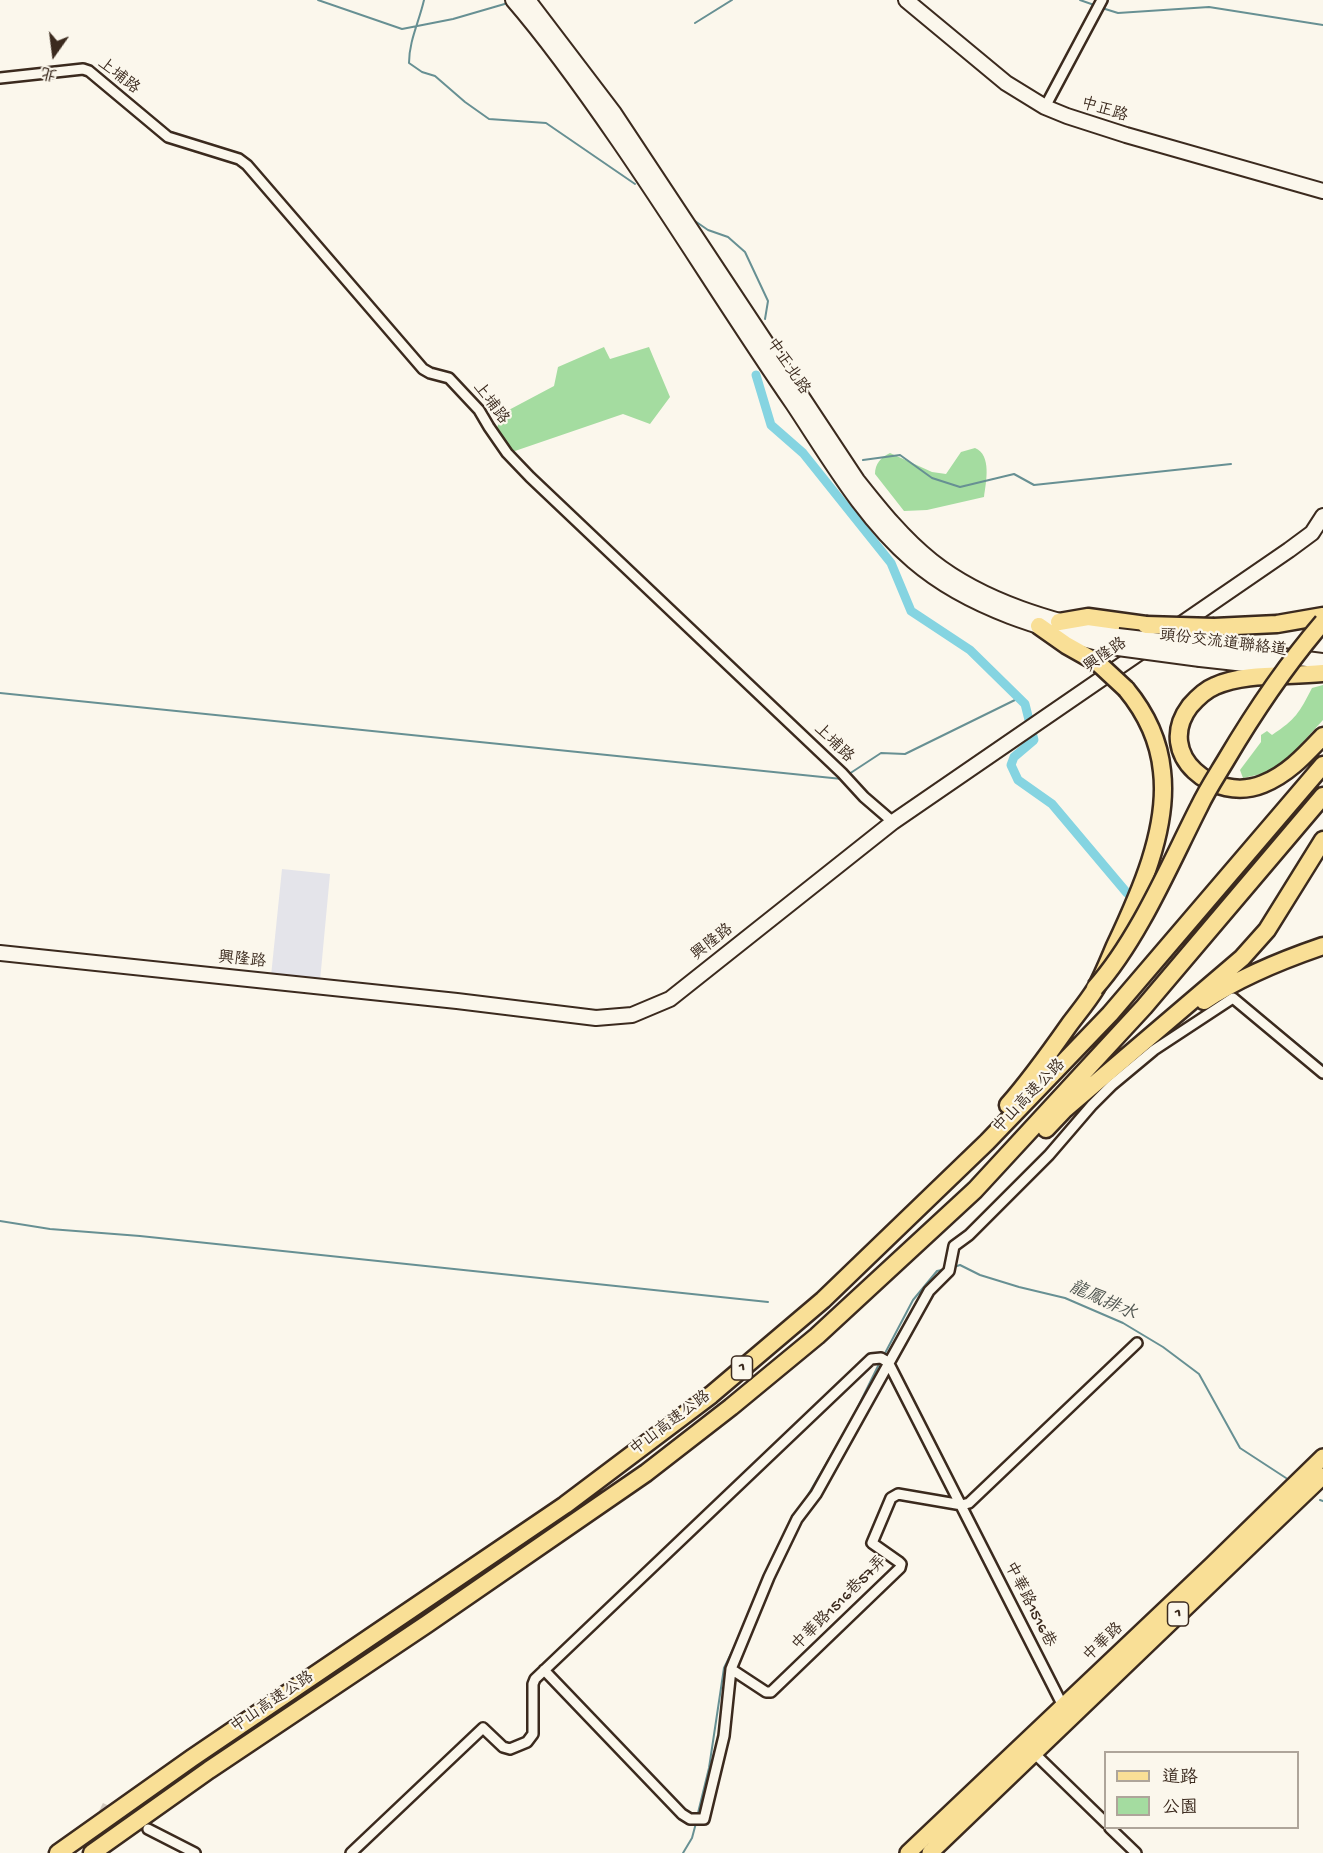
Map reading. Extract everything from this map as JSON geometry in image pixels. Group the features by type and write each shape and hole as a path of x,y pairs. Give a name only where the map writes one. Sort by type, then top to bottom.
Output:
{"highway":[{"path":"1059,622 1088,617 1146,625 1214,627 1277,624 1323,616"},
{"path":"964,1162 970,1148 1011,1102 1049,1054 1095,988 1109,973 1138,924 1200,805 1251,718 1292,659 1323,622"},
{"path":"1039,626 1098,663 1126,689 1142,710 1154,737 1162,771 1163,793 1160,819 1148,869 1130,915 1095,988"},
{"path":"1323,673 1248,678 1213,686 1195,700 1183,717 1179,744 1187,762 1199,777 1222,786 1250,788 1288,771 1323,736"},
{"name":"中山高速公路","path":"58,1853 192,1758 555,1511 711,1395 823,1300 868,1258 1110,1014 1323,765"},
{"name":"中山高速公路","path":"92,1853 209,1770 428,1624 646,1473 817,1336 975,1190 1144,1007 1323,796"},
{"path":"975,1190 1016,1158 1064,1110 1242,958 1267,930 1323,840"},
{"path":"1130,1054 1220,990 1292,957 1323,946"}],"main road":[{"name":"中正北路","path":"513,0 531,13 614,113 857,480 889,520 915,547 950,574 996,598 1118,642"},
{"name":"中正北路","path":"528,0 531,13 568,69 665,209 745,334 879,527 913,562 970,599 1039,626 1118,642"},
{"name":"中正路","path":"906,0 1006,83 1045,107 1125,135 1323,191"},
{"name":"興隆路","path":"0,953 457,1001 596,1018 632,1015 670,999 893,822 1289,550 1312,532 1323,516"},
{"name":"頭份交流道聯絡道","path":"1118,642 1323,673"},
{"name":"頭份交流道聯絡道","path":"1202,653 1323,661"},
{"name":"中華路","path":"930,1853 1029,1749 1323,1457"},
{"name":"中華路","path":"1067,1712 1323,1476"},
{"name":"中華路","path":"908,1853 1029,1749"}],"street":[{"path":"1045,107 1102,0"},
{"name":"上埔路","path":"0,78 83,69 89,71 168,137 239,159 247,165 423,369 449,378 479,410 507,453 530,477 842,773 864,797 893,822"},
{"path":"544,1670 682,1814 697,1820 704,1819 724,1736 731,1669 769,1577 797,1520 816,1494 929,1291 949,1271 954,1246 969,1235 1041,1163 1112,1085 1154,1050 1233,998 1323,1073"},
{"path":"962,1505 969,1503 1137,1343"},
{"path":"351,1853 483,1728 503,1748 510,1749 527,1742 533,1734 533,1684 535,1679 871,1359 881,1358 888,1362"},
{"name":"中華路1516巷","path":"888,1362 1067,1712"},
{"name":"中華路1516巷57弄","path":"731,1669 766,1692 771,1692 900,1568 899,1562 872,1543 891,1498 898,1494 962,1505"},
{"path":"1029,1749 1104,1821"},
{"path":"148,1829 195,1853"},
{"path":"1112,1829 1136,1853"}],"shaded area":[{"path":"282,869 330,874 320,981 271,976"}],"green space":[{"path":"604,347 610,359 649,347 670,397 650,424 623,414 512,452 495,431 505,412 554,386 558,367"},
{"path":"975,448 984,456 986,463 987,477 984,497 927,510 904,511 875,474 879,461 890,453 932,472 946,474 961,452"},
{"path":"1323,685 1323,720 1292,754 1270,772 1243,778 1240,770 1261,742 1261,735 1267,731 1272,735 1292,720 1312,688"}],"waterway":[{"path":"318,0 402,29 453,19 508,3"},
{"path":"424,0 412,39 409,63 422,72 435,76 489,119 546,123 635,184"},
{"path":"695,23 732,0"},
{"path":"1080,0 1097,6"},
{"path":"1102,8 1118,13 1209,7 1323,25"},
{"path":"692,219 708,230 728,237 745,252 768,301 765,319"},
{"path":"756,375 771,425 803,453 891,563 911,611 970,650 1025,704 1034,740 1014,757 1011,765 1018,780 1052,804 1127,893"},
{"path":"863,460 900,455 932,478 960,487 1014,474 1034,485 1231,464"},
{"path":"0,693 844,778"},
{"path":"849,774 881,753 905,754 1019,698"},
{"path":"1242,999 1323,1065"},
{"path":"0,1221 50,1229 140,1236 768,1302"},
{"name":"龍鳳排水","path":"954,1267 960,1265 980,1275 1065,1298 1123,1323 1163,1347 1199,1374 1240,1448 1286,1478"},
{"name":"龍鳳排水","path":"883,1357 913,1300 937,1271 946,1269"},
{"path":"801,1507 851,1421 880,1362"},
{"path":"697,1817 709,1768 724,1668 743,1629"},
{"path":"683,1853 692,1838 696,1823"}],"tunnel":[{"path":"101,1807 137,1824"}]}
